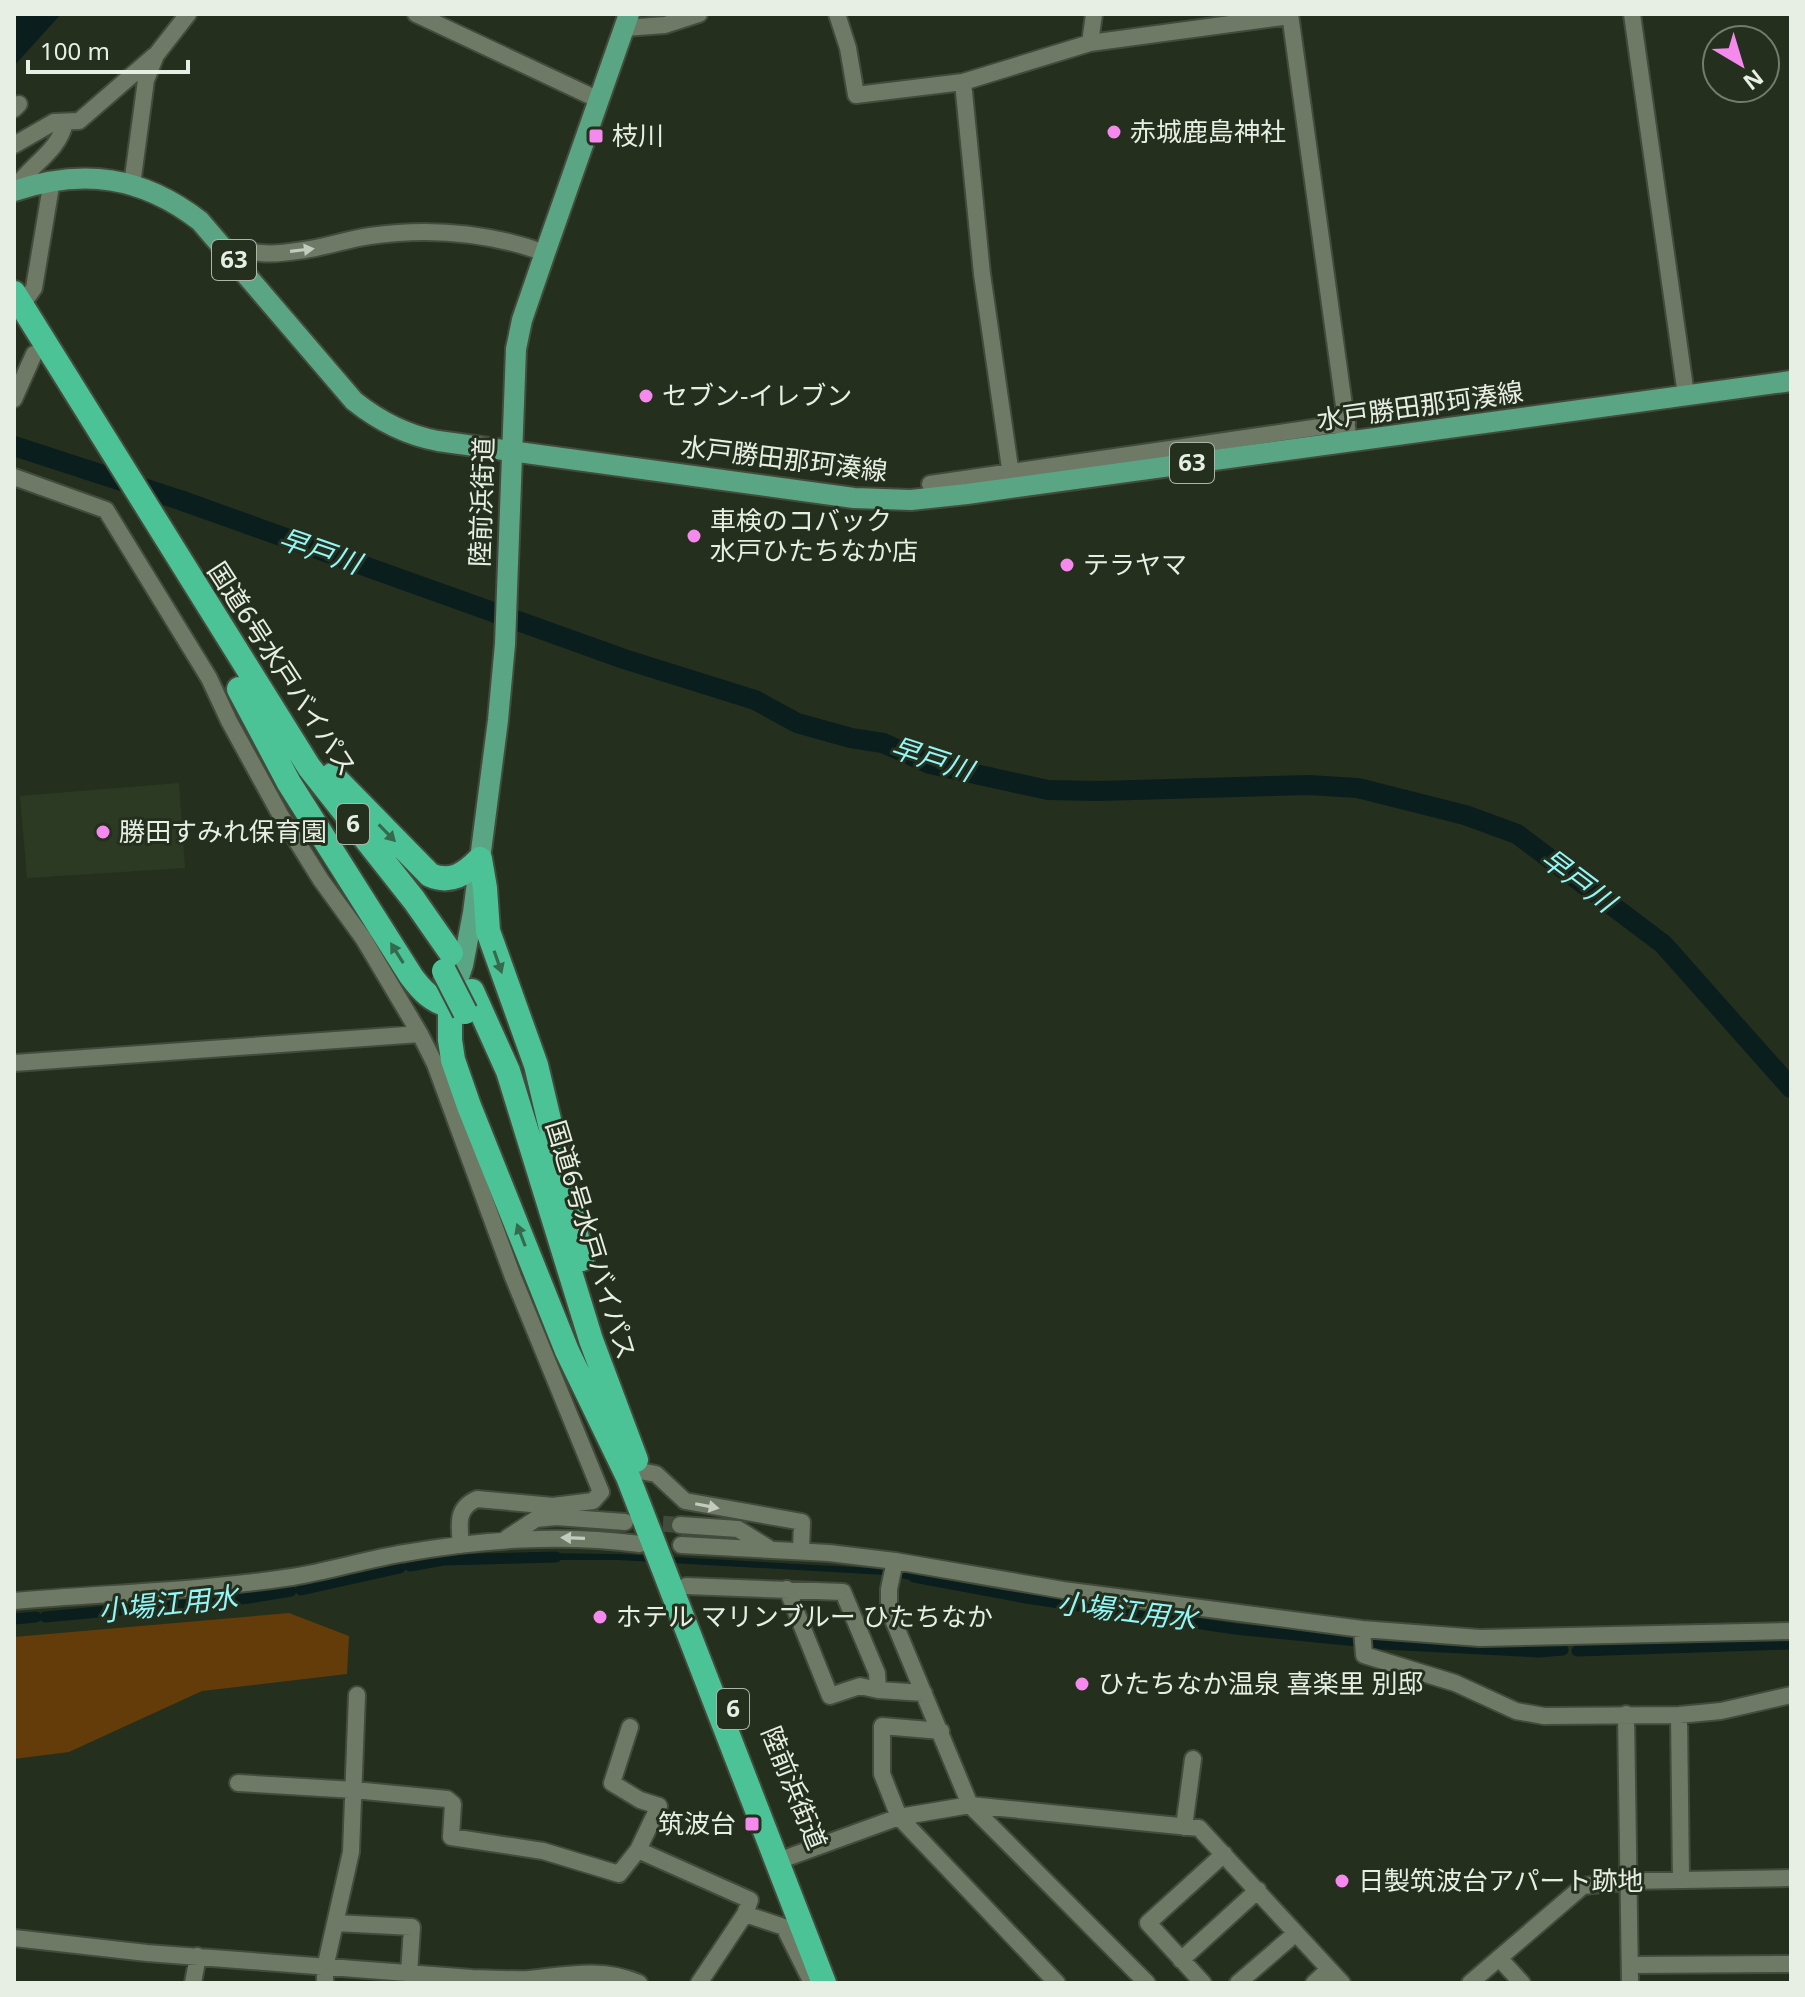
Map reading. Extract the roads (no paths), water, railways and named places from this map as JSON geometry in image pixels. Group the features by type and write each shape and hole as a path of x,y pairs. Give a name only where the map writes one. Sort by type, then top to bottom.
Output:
{"highway":[{"name":"国道6号水戸バイパス","path":"17,307 24,360 145,521 249,690 299,780 401,910 447,962 454,1001 498,1090 563,1305 630,1466"},
{"name":"国道6号水戸バイパス","path":"17,307 106,443 145,521"},
{"path":"249,690 430,875 450,879 470,869 480,859"},
{"path":"249,690 289,783 411,976 454,1001 444,1062 567,1351 630,1466"},
{"path":"480,859 488,931 542,1090 599,1335 626,1436"},
{"name":"国道6号水戸バイパス","path":"454,1001 508,1071 591,1340 626,1436"},
{"name":"陸前浜街道","path":"626,1436 630,1466 785,1858"},
{"name":"陸前浜街道","path":"630,1466 686,1586 828,1981"}],"main road":[{"name":"陸前浜街道","path":"454,1001 480,859 505,644 516,349 522,320 627,21"},
{"name":"水戸勝田那珂湊線","path":"14,191 52,180 80,177 132,185 158,194 182,208 200,221 336,382 366,411 393,427 425,438 854,498 911,500 1011,480 1348,433 1791,381"}],"street":[{"path":"14,145 54,122 79,121 156,55 188,14"},
{"path":"416,14 599,100"},
{"path":"627,21 665,25 699,14"},
{"path":"837,14 848,48 856,95 963,82 1090,43 1290,15 1348,433"},
{"path":"1090,43 1094,14"},
{"path":"1632,14 1686,395"},
{"path":"132,185 146,80 156,55"},
{"path":"930,484 1011,480 982,274 963,82"},
{"path":"14,191 21,178 62,137 65,123"},
{"path":"17,307 34,288 52,180"},
{"path":"225,250 241,247 262,254 302,251 367,236 445,231 490,236 545,253"},
{"path":"14,399 24,360"},
{"path":"14,477 106,510 209,678 281,816 321,880 363,938 420,1034 444,1062 513,1277 601,1492 593,1501 553,1506 477,1499 467,1503 460,1512 461,1545"},
{"path":"406,1011 454,1001"},
{"path":"14,1063 420,1034"},
{"path":"630,1466 656,1474 685,1501 802,1522 801,1551"},
{"path":"506,1539 536,1519 556,1517 625,1522"},
{"path":"680,1525 738,1529 771,1550"},
{"path":"14,1601 256,1582 295,1577 403,1553 506,1539 570,1537 640,1544"},
{"path":"681,1545 801,1551 895,1561 1063,1590 1362,1629 1480,1638 1791,1631"},
{"path":"895,1561 889,1589 889,1610 970,1805 1147,1983"},
{"path":"686,1586 843,1592 877,1673 878,1690"},
{"path":"787,1589 830,1696 860,1686 924,1693"},
{"path":"1362,1629 1364,1655 1455,1683 1516,1711 1544,1716 1679,1715 1721,1711 1791,1695"},
{"path":"325,1975 351,1852 357,1695"},
{"path":"1626,1714 1630,1983"},
{"path":"1679,1715 1681,1880"},
{"path":"941,1731 882,1726 882,1774 899,1817 1057,1983"},
{"path":"238,1783 447,1799 453,1804 451,1837 543,1851 619,1874 638,1850 659,1806 640,1800 612,1783 630,1727"},
{"path":"1184,1827 1193,1759"},
{"path":"785,1858 899,1817 970,1805 1199,1828 1342,1983"},
{"path":"1203,1983 1148,1923 1220,1849"},
{"path":"638,1850 750,1900 745,1914 699,1983"},
{"path":"1470,1983 1583,1886 1628,1881 1791,1878"},
{"path":"1181,1960 1258,1890"},
{"path":"745,1914 784,1927 810,1979 828,1981"},
{"path":"335,1923 412,1927 409,1974"},
{"path":"1238,1983 1296,1933"},
{"path":"14,1938 280,1961 325,1975 409,1974 524,1979 579,1972 609,1974 639,1983"},
{"path":"193,1983 198,1956"},
{"path":"1499,1958 1522,1983"},
{"path":"1630,1965 1791,1964"},
{"path":"1314,1983 1329,1969"}],"water":[{"path":"14,14 61,14 14,66"},
{"path":"543,1553 619,1554 887,1569 926,1576 925,1583 886,1575 618,1560 543,1560"}],"waterway":[{"name":"早戸川","path":"14,446 180,500 624,659 755,700 797,723 883,743 930,764 1048,790 1308,785 1358,788 1465,815 1517,834 1663,944 1791,1088"},
{"name":"小場江用水","path":"410,1566 443,1560 556,1557"},
{"name":"小場江用水","path":"301,1590 400,1568"},
{"name":"小場江用水","path":"914,1577 1026,1598 1235,1629 1357,1641"},
{"name":"小場江用水","path":"45,1617 249,1598 291,1591"},
{"name":"小場江用水","path":"14,1619 36,1617"},
{"name":"小場江用水","path":"1365,1643 1539,1652 1563,1650"},
{"name":"小場江用水","path":"1577,1651 1791,1644"}],"tunnel":[{"path":"639,1522 680,1525"}],"place":[{"name":"赤城鹿島神社","path":"1114,132"},
{"name":"枝川","path":"596,136"},
{"name":"セブン-イレブン","path":"646,396"},
{"name":"車検のコバック 水戸ひたちなか店","path":"694,536"},
{"name":"テラヤマ","path":"1067,565"},
{"name":"勝田すみれ保育園","path":"103,832"},
{"name":"ホテル マリンブルー ひたちなか","path":"600,1617"},
{"name":"ひたちなか温泉 喜楽里 別邸","path":"1082,1684"},
{"name":"筑波台","path":"752,1824"},
{"name":"日製筑波台アパート跡地","path":"1342,1881"}]}
